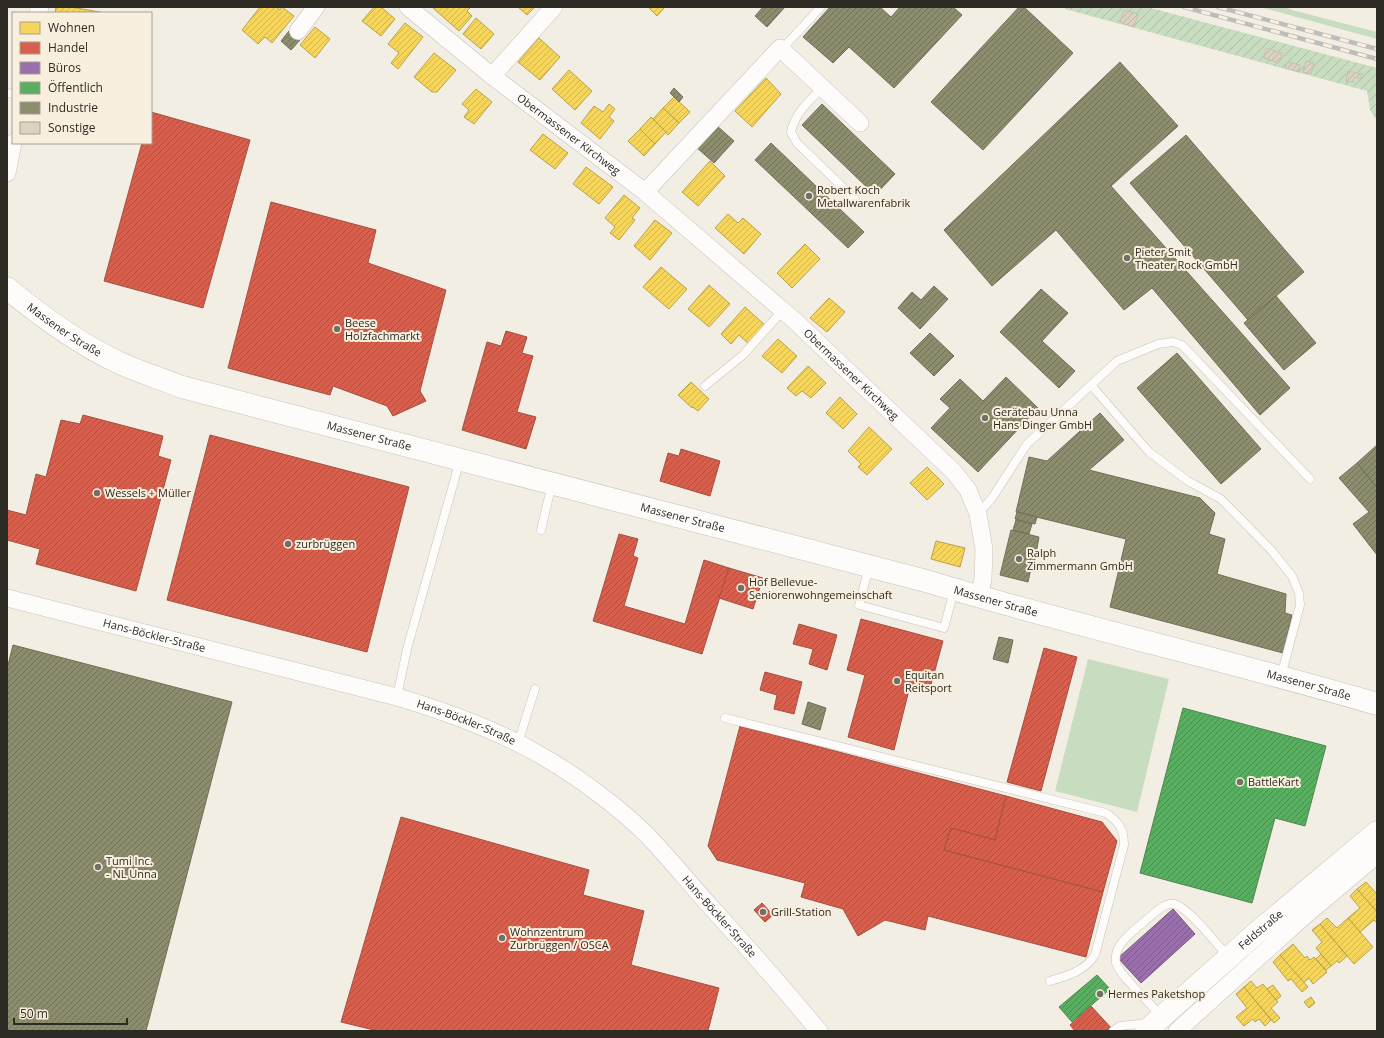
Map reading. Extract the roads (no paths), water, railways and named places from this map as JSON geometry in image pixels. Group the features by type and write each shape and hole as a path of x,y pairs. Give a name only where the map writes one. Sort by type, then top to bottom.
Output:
{"main road":[{"name":"Massener Straße","path":"7,288 55,326 91,348 149,375 200,392 869,566 1377,704"},
{"name":"Feldstraße","path":"1160,1025 1229,957 1377,832"}],"street":[{"path":"298,31 316,7"},
{"name":"Obermassener Kirchweg","path":"408,7 492,76 645,192 783,310 929,446 954,472 968,490 978,514 984,549 983,579 979,597"},
{"path":"492,76 554,7"},
{"path":"645,192 780,48 860,123"},
{"path":"7,173 13,144"},
{"name":"Hans-Böckler-Straße","path":"7,598 436,708 473,722 518,743 566,771 603,798 638,827 775,979 819,1031"},
{"name":"Feldstraße","path":"1160,1025 1302,918 1377,855"}],"lane":[{"path":"782,50 821,7"},
{"path":"822,88 801,110 793,121 791,132 797,143 854,199"},
{"path":"705,386 743,355 783,310"},
{"path":"978,514 992,498 1027,444 1117,361 1158,344 1173,342 1182,345 1310,478"},
{"path":"1091,385 1149,452 1188,481 1221,499 1270,550 1292,576 1299,594 1300,605 1281,677"},
{"path":"397,697 407,649 461,460"},
{"path":"541,530 552,483"},
{"path":"869,566 859,605 944,628 954,590"},
{"path":"518,743 535,689"},
{"path":"724,718 1106,813 1115,819 1124,835 1124,845 1095,955 1091,961 1072,974 1050,981"},
{"path":"1160,1025 1116,964 1116,956 1119,947 1126,937 1163,906 1173,904 1181,907 1190,915 1229,957"},
{"path":"1113,1031 1120,1026 1160,1025"}],"railway":[{"path":"1184,7 1377,59"},
{"path":"1218,7 1377,49"}],"place":[{"name":"Robert Koch Metallwarenfabrik","path":"809,196"},
{"name":"Pieter Smit Theater Rock GmbH","path":"1127,258"},
{"name":"Beese Holzfachmarkt","path":"337,329"},
{"name":"Gerätebau Unna Hans Dinger GmbH","path":"985,418"},
{"name":"Wessels + Müller","path":"97,493"},
{"name":"zurbrüggen","path":"288,544"},
{"name":"Ralph Zimmermann GmbH","path":"1019,559"},
{"name":"Hof Bellevue- Seniorenwohngemeinschaft","path":"741,588"},
{"name":"Equitan Reitsport","path":"897,681"},
{"name":"BattleKart","path":"1240,782"},
{"name":"Tumi Inc. - NL Unna","path":"98,867"},
{"name":"Grill-Station","path":"763,912"},
{"name":"Wohnzentrum Zurbrüggen / OSCA","path":"502,938"},
{"name":"Hermes Paketshop","path":"1100,994"}]}
